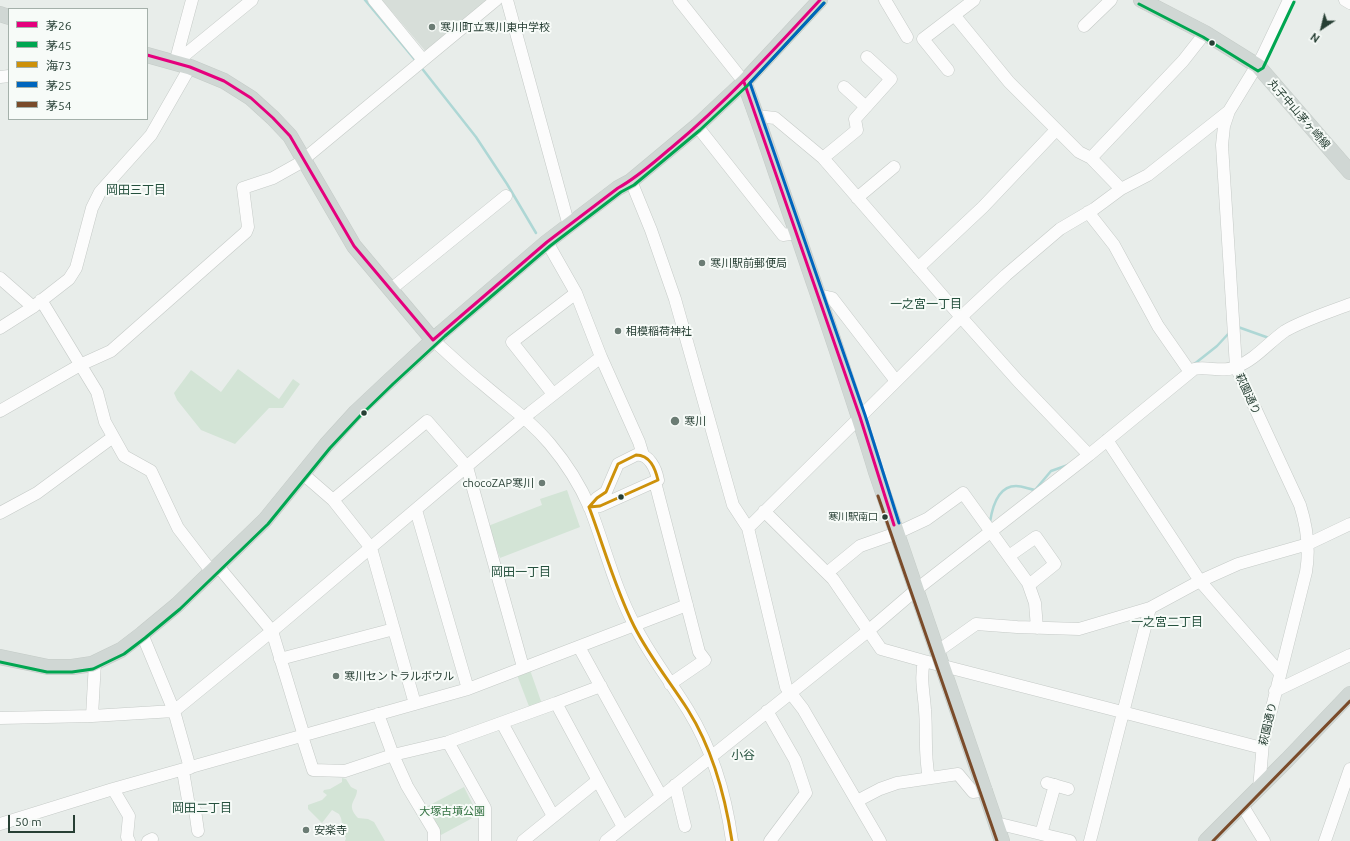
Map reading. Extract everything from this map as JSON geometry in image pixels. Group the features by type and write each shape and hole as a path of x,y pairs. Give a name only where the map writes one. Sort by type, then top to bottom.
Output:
{"main road":[{"path":"0,657 48,667 72,667 95,662 121,650 177,606 214,568 265,520 326,445 356,412 433,340 547,242 627,182 631,181 697,126 744,82 820,0"},
{"name":"丸子中山茅ヶ崎線","path":"1141,0 1205,33 1258,66 1350,172"},
{"path":"148,55 190,67 224,81 250,98 274,118 290,136 330,208 354,246 433,340"},
{"path":"744,82 860,417 883,494 986,790 1002,841"},
{"path":"1206,841 1259,789 1350,694"}],"street":[{"path":"175,63 192,0"},
{"path":"175,63 252,0"},
{"path":"374,0 419,63"},
{"path":"0,411 80,365 111,351 246,232 248,227 243,188 273,178 298,164 496,0"},
{"path":"507,0 569,226"},
{"path":"679,0 744,82"},
{"path":"885,0 907,30"},
{"path":"941,65 923,40 974,0"},
{"path":"1092,23 1111,0"},
{"name":"萩園通り","path":"1259,789 1262,748 1275,691 1306,572 1308,544 1305,520 1300,505 1236,367 1222,162 1224,126 1229,111 1258,66 1289,0"},
{"path":"1345,0 1350,3"},
{"path":"955,16 1009,82 1079,152 1091,158 1121,189"},
{"path":"1091,158 1183,61 1205,33"},
{"path":"823,158 857,130 855,119 891,79 867,57"},
{"path":"0,328 69,279 76,268 92,208 97,197 151,135 190,67"},
{"path":"844,87 866,107"},
{"path":"748,528 960,317 1060,229 1121,189 1158,169 1229,111"},
{"path":"757,116 774,118 823,158 960,317 1018,381 1089,455"},
{"path":"697,126 783,235 797,233"},
{"path":"918,268 983,207 1056,130"},
{"path":"857,198 894,167"},
{"path":"631,181 651,230 675,299 733,505 748,528 784,680 790,692 803,709 880,841"},
{"path":"390,290 506,196"},
{"path":"1088,212 1114,245 1158,326 1190,372"},
{"path":"547,242 576,293 639,442 643,455 652,464 658,480 600,506 589,507"},
{"path":"0,278 37,303 97,392 105,422 124,456 151,471 178,528 272,632 313,770 345,771 393,755 448,742 601,686"},
{"path":"553,394 512,342 576,293"},
{"path":"818,295 832,298 896,381"},
{"path":"606,841 710,756 868,631 990,528 1089,455 1194,369 1203,367 1222,370 1236,367 1255,356 1286,331 1350,304"},
{"path":"433,340 463,368 525,418 550,444 570,472 589,507 634,626 688,710 704,739 724,802 732,841"},
{"path":"0,718 92,716 174,711 272,632 553,394 602,357"},
{"path":"333,500 427,421 467,468 523,667"},
{"path":"0,514 37,494 113,437"},
{"path":"1107,440 1200,581 1280,673"},
{"path":"589,507 597,498 606,492 611,483 613,472 618,464 633,456 643,455"},
{"path":"303,474 333,500 370,548 415,704"},
{"path":"655,482 699,652 705,660 670,684"},
{"path":"827,573 860,546 896,529 927,519 963,493 990,528 1029,586 1035,603 1037,628"},
{"path":"416,510 468,689"},
{"path":"764,511 833,579 881,648 943,666 1262,748"},
{"path":"938,651 976,624 1079,629 1150,608 1200,581 1238,564 1308,544 1350,524"},
{"path":"1009,556 1036,536 1055,564 1029,586"},
{"path":"0,824 113,789 187,770 468,689 687,605"},
{"path":"1090,841 1150,608"},
{"path":"280,659 394,629"},
{"path":"142,634 174,711 187,770 186,806 195,810 201,826"},
{"path":"579,647 661,796"},
{"path":"1275,691 1350,655"},
{"path":"924,661 922,686 926,710 926,763 929,778"},
{"path":"92,716 95,662"},
{"path":"556,703 623,827"},
{"path":"767,711 795,760 806,793 770,841"},
{"path":"378,714 393,755 408,786 434,831 434,841"},
{"path":"502,723 553,816"},
{"path":"448,742 485,808 485,841"},
{"path":"1325,841 1350,768"},
{"path":"857,801 880,788 958,774 973,792 986,790"},
{"path":"523,841 597,781"},
{"path":"1041,834 1051,784 1068,789"},
{"path":"675,785 685,826"},
{"path":"113,789 129,816 129,841"},
{"path":"1242,805 1264,841"},
{"path":"996,823 1070,841"}],"shaded area":[{"name":"寒川町立寒川東中学校","path":"382,0 491,0 427,53"}],"green space":[{"path":"238,369 279,399 293,379 300,384 283,408 269,408 235,444 201,430 177,400 174,393 191,370 221,392"},
{"path":"567,490 580,527 500,558 488,526 542,505 540,499"},
{"path":"530,670 542,704 530,709 517,675"},
{"path":"342,778 346,779 351,787 357,790 352,806 354,813 358,818 368,819 374,822 385,841 345,841 346,838 340,831 342,823 339,814 332,810 322,823 308,809 308,805 322,800 327,795 323,792 324,790 330,789 342,782"},
{"name":"大塚古墳公園","path":"464,787 478,815 441,835 426,807"}],"waterway":[{"path":"365,0 416,61"},
{"path":"420,66 476,137 507,184 536,233"},
{"path":"1238,327 1269,338"},
{"path":"1193,365 1217,346 1229,333"},
{"path":"990,522 994,505 1004,490 1016,486 1035,490 1051,471 1068,465"}],"transit line":[{"name":"茅26","path":"148,55 190,67 224,81 251,98 273,118 290,136 354,246 433,340 547,242 652,164 691,131 748,77 820,0"},
{"name":"茅45","path":"1139,4 1203,37 1258,71 1263,68 1294,2"},
{"name":"茅45","path":"0,662 47,672 72,672 93,669 124,654 145,638 180,609 268,524 330,448 393,384 445,336 550,246 621,192 634,185 700,130 748,85 824,3"},
{"name":"茅25","path":"824,3 750,83 865,415 899,523"},
{"name":"茅26","path":"744,82 860,417 894,525"},
{"name":"海73","path":"636,455 645,457 651,463 658,480 600,506 589,507 597,498 606,492 618,464 636,455"},
{"name":"茅54","path":"878,496 997,841"},
{"name":"海73","path":"589,507 627,612 653,658 697,725 711,757 722,790 732,841"},
{"name":"茅54","path":"1213,841 1350,701"}],"place":[{"name":"寒川町立寒川東中学校","path":"432,27"},
{"name":"寒川駅前郵便局","path":"702,263"},
{"name":"相模稲荷神社","path":"618,331"},
{"name":"寒川","path":"675,421"},
{"name":"chocoZAP寒川","path":"542,483"},
{"name":"寒川駅南口","path":"885,517"},
{"name":"寒川セントラルボウル","path":"336,676"},
{"name":"安楽寺","path":"306,830"}],"district":[{"name":"岡田三丁目","path":"136,190"},
{"name":"一之宮一丁目","path":"926,304"},
{"name":"岡田一丁目","path":"521,572"},
{"name":"一之宮二丁目","path":"1167,622"},
{"name":"小谷","path":"743,755"},
{"name":"岡田二丁目","path":"202,808"}]}
